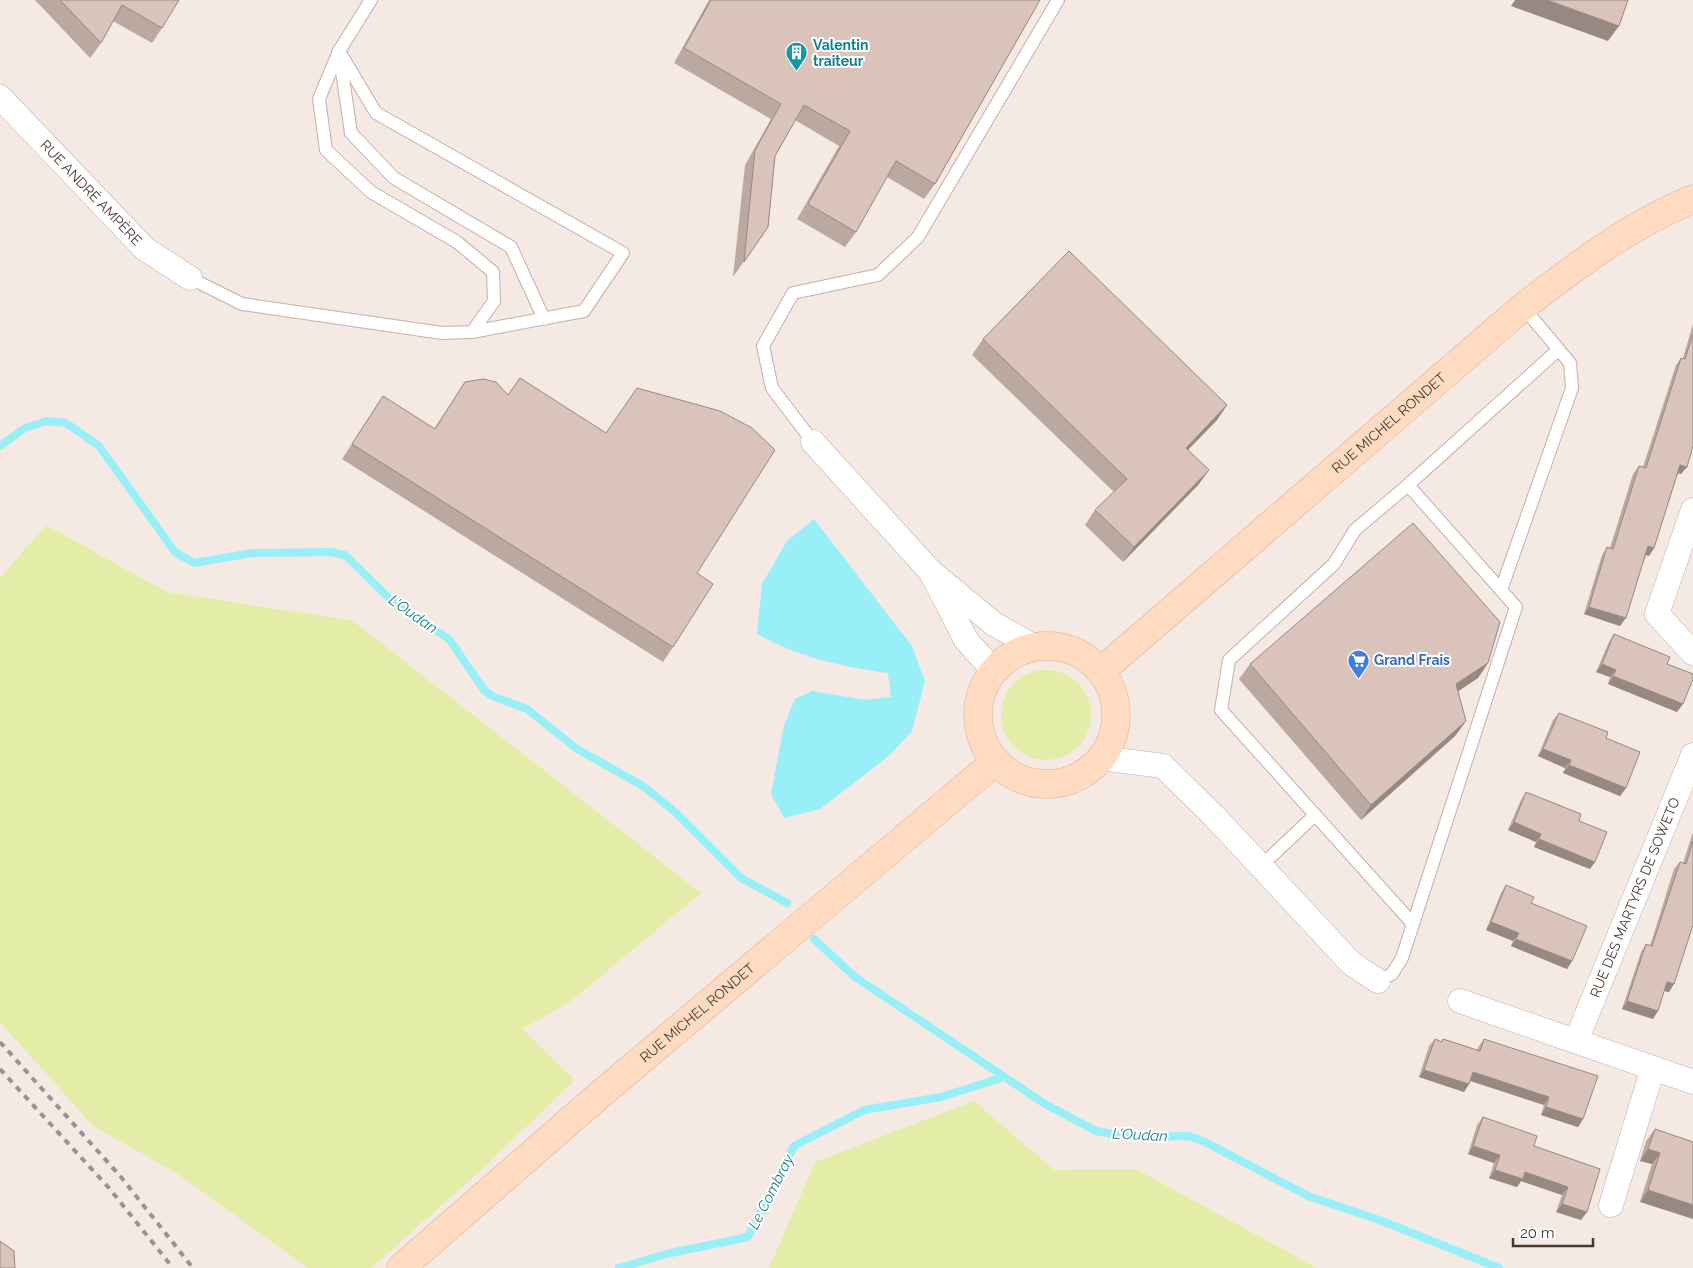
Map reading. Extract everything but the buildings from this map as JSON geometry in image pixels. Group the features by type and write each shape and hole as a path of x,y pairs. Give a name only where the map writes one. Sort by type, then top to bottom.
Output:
{"street":[{"name":"RUE ANDRÉ AMPÈRE","path":"0,96 145,249 190,278"},
{"name":"RUE MICHEL RONDET","path":"1101,671 1523,307 1586,259 1665,210 1693,199"},
{"path":"813,442 931,572 994,624 1035,647"},
{"path":"1693,510 1657,614 1693,653"},
{"path":"931,572 966,640 994,671"},
{"path":"1053,646 1071,650 1087,659 1101,671 1112,691 1116,714 1112,738 1101,758 1083,774 1060,782 1037,783 1014,775 996,761 985,745 979,726 981,698 994,671 1019,652 1035,647 1053,646"},
{"name":"RUE DES MARTYRS DE SOWETO","path":"1576,1041 1693,755"},
{"path":"1101,758 1163,766 1214,816 1352,964 1378,981"},
{"name":"RUE MICHEL RONDET","path":"401,1268 596,1098 996,761"},
{"path":"1460,1001 1693,1082"},
{"path":"1611,1205 1653,1068"}],"lane":[{"path":"371,0 339,51 318,99 326,150 371,192 457,242 493,272 494,300 472,332"},
{"path":"813,442 772,388 763,346 793,293 878,275 918,237 1058,0"},
{"path":"190,278 242,304 442,333 472,332 584,311 623,253 376,113 339,51"},
{"path":"339,51 351,133 394,178 511,247 544,319"},
{"path":"1501,590 1572,388 1570,363 1523,307"},
{"path":"1413,924 1221,710 1229,660 1334,564 1355,530 1558,350"},
{"path":"1378,981 1392,974 1402,958 1516,607 1408,485"},
{"path":"1261,866 1315,815"}],"green space":[{"path":"46,525 167,592 353,621 701,893 570,1002 522,1029 575,1080 478,1173 371,1268 308,1268 176,1173 93,1126 0,1022 0,578"},
{"path":"1037,670 1055,670 1071,677 1084,690 1091,706 1091,724 1084,740 1071,753 1055,760 1037,760 1021,753 1008,740 1001,724 1001,706 1008,690 1021,677"},
{"path":"974,1101 1054,1170 1136,1169 1317,1268 769,1268 815,1162"}],"water":[{"path":"814,519 912,646 925,681 912,731 889,756 820,809 784,818 771,794 784,725 795,699 812,691 866,700 891,697 888,673 854,668 821,660 788,649 757,634 762,584 787,541"}],"waterway":[{"name":"L'Oudan","path":"0,446 25,428 47,421 66,423 99,446 175,552 194,563 252,553 331,552 345,555 395,604 449,639 484,690 492,696 527,709 577,749 643,786 675,812 741,878 787,903"},
{"name":"L'Oudan","path":"814,939 855,977 1045,1104 1096,1131 1128,1137 1189,1136 1205,1142 1308,1196 1382,1221 1499,1268"},
{"name":"Le Combray","path":"619,1268 666,1254 748,1237 794,1146 864,1110 941,1097 1004,1077"}],"railway":[{"path":"0,1042 121,1177 193,1268"},
{"path":"0,1069 109,1188 173,1268"}],"place":[{"name":"Valentin traiteur","path":"797,72"},
{"name":"Grand Frais","path":"1358,679"}]}
